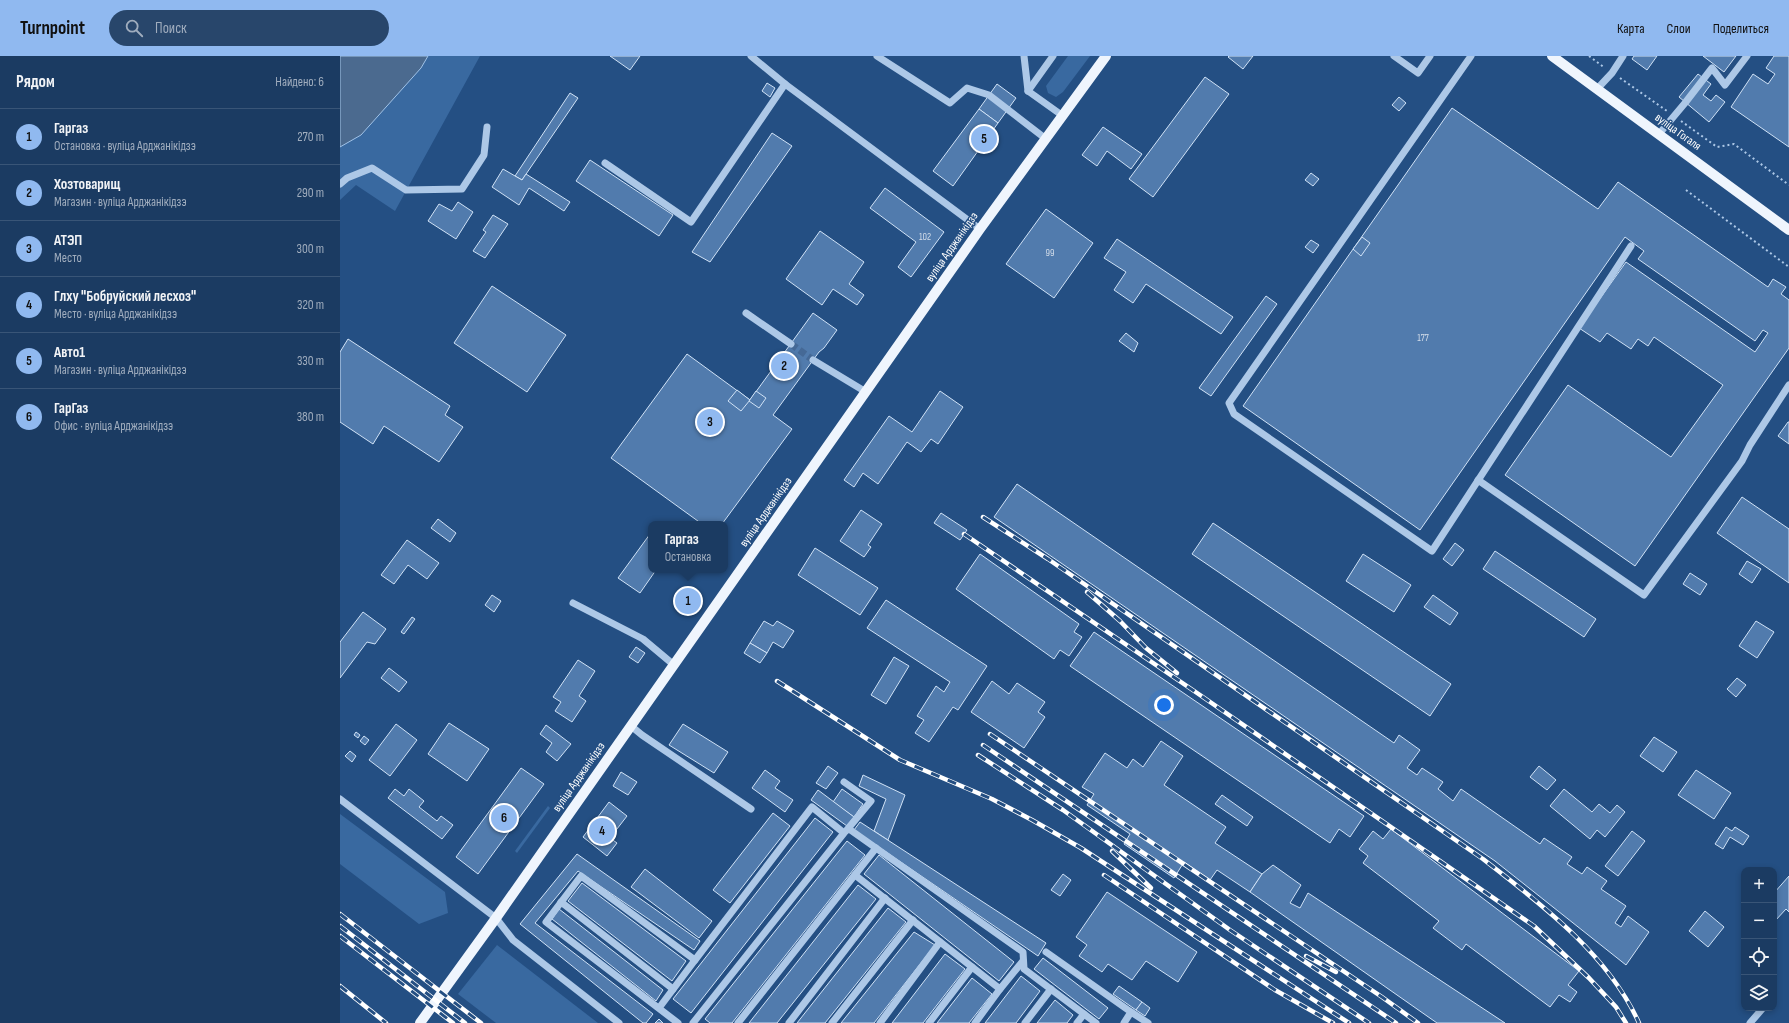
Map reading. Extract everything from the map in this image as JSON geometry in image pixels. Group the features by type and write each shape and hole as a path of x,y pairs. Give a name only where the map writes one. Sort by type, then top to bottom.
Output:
{"main road":[{"name":"вуліца Арджанікідзэ","path":"420,1023 496,918 980,229 1106,56"},
{"name":"вуліца Гогаля","path":"1552,56 1789,230"}],"lane":[{"path":"751,56 785,84 980,229"},
{"path":"876,56 950,103 967,88 989,95 1046,139"},
{"path":"1024,56 1028,91 1062,116"},
{"path":"1028,91 1053,56"},
{"path":"1394,56 1418,73 1430,56"},
{"path":"1471,56 1228,402 1234,414 1432,551 1631,246"},
{"path":"1597,89 1612,73 1623,56"},
{"path":"1659,134 1686,103 1712,68 1725,85 1747,56"},
{"path":"605,163 691,222 785,84"},
{"path":"340,184 346,178 372,168 406,190 462,189 484,155 487,127"},
{"path":"746,313 791,344"},
{"path":"813,360 866,392"},
{"path":"1478,480 1644,595 1742,461 1750,445 1788,388"},
{"path":"573,603 643,638 674,665"},
{"path":"631,726 751,809"},
{"path":"693,1023 871,801 844,782"},
{"path":"340,799 496,918 513,940 619,1023"},
{"path":"658,1008 812,807 847,831 876,848 1023,952 1024,968 1096,1023"},
{"path":"738,1023 876,848"},
{"path":"855,875 1000,989"},
{"path":"678,1023 546,922 581,876 695,960"},
{"path":"789,1023 885,898"},
{"path":"561,902 673,990"},
{"path":"832,1023 912,920"},
{"path":"880,1023 940,942"},
{"path":"1046,952 1148,1023"},
{"path":"975,1023 1023,961"},
{"path":"929,1023 972,967"},
{"path":"1026,1023 1051,989"},
{"path":"1750,1023 1760,1011"},
{"path":"1124,1023 1131,1012"},
{"path":"1077,1023 1084,1014"}],"path":[{"path":"1589,56 1717,147 1734,144 1789,185"},
{"path":"1686,190 1789,267"}],"shaded area":[{"path":"340,56 480,56 395,211 356,185 340,200"},
{"path":"340,56 428,56 421,68 361,135 340,147"},
{"path":"1068,56 1090,56 1063,92 1056,97 1048,93 1046,86"},
{"path":"548,806 550,808 517,853 515,851"},
{"path":"340,814 445,892 448,913 419,924 340,864"},
{"path":"497,945 598,1023 496,1023 458,994"}],"building":[{"path":"610,56 640,56 630,70"},
{"path":"1253,56 1243,69 1228,57"},
{"path":"1634,56 1657,56 1647,70 1632,59"},
{"path":"1703,56 1736,56 1724,72"},
{"path":"1774,56 1789,56 1789,147 1731,107 1753,74 1768,84 1775,74 1766,68"},
{"path":"1698,74 1711,84 1703,95 1711,101 1716,95 1725,102 1709,122 1679,97"},
{"path":"1205,77 1229,94 1153,197 1129,179"},
{"path":"767,83 775,88 770,97 762,91"},
{"path":"997,84 1016,98 998,123 979,109"},
{"path":"570,93 578,98 522,180 515,176"},
{"path":"1399,97 1406,103 1399,111 1392,105"},
{"path":"1452,108 1598,209 1618,182 1768,287 1773,279 1786,287 1781,294 1789,300 1789,348 1635,566 1505,475 1568,385 1671,457 1723,385 1654,337 1648,346 1638,339 1631,349 1607,333 1600,342 1579,328 1626,262 1755,352 1768,333 1763,330 1755,341 1638,259 1644,251 1625,237 1420,530 1243,406"},
{"path":"979,109 998,123 953,186 933,171"},
{"path":"1103,127 1142,154 1131,169 1107,151 1097,166 1082,155"},
{"path":"772,133 792,146 710,262 692,252"},
{"path":"590,160 673,215 659,236 576,181"},
{"path":"503,169 522,180 526,174 570,202 564,211 529,188 519,205 492,187"},
{"path":"1311,173 1319,179 1313,186 1305,180"},
{"path":"885,188 944,232 911,277 898,267 916,242 870,208"},
{"path":"458,202 473,212 456,239 428,221 439,204 452,211"},
{"path":"1046,209 1093,243 1054,298 1006,264"},
{"path":"493,215 508,224 485,258 473,251 486,232 483,230"},
{"path":"820,231 864,262 849,284 864,295 857,305 833,289 822,305 786,279"},
{"path":"1362,237 1370,243 1361,256 1353,249"},
{"path":"1117,239 1233,317 1221,334 1146,284 1133,303 1114,290 1126,272 1104,258"},
{"path":"1311,240 1319,245 1313,253 1305,247"},
{"path":"492,286 566,335 527,392 454,343"},
{"path":"1266,296 1277,304 1211,396 1199,388"},
{"path":"813,313 837,330 773,415 792,429 724,521 698,521 611,458 687,354 750,400"},
{"path":"1126,333 1138,343 1134,352 1119,341"},
{"path":"348,339 450,406 445,415 463,427 439,462 384,426 373,444 340,422 340,352"},
{"path":"737,390 750,400 741,411 728,401"},
{"path":"756,391 766,398 759,408 749,401"},
{"path":"940,391 963,407 938,444 931,439 921,452 907,442 878,484 863,473 854,487 844,480 889,416 912,432"},
{"path":"1789,422 1789,444 1778,436"},
{"path":"1017,484 1394,743 1399,735 1420,750 1407,768 1417,775 1422,768 1443,782 1438,789 1453,801 1461,789 1540,844 1544,838 1572,857 1567,864 1582,874 1587,867 1607,881 1601,889 1626,906 1615,923 1621,927 1628,916 1649,932 1626,965 1495,861 994,517"},
{"path":"1742,497 1789,529 1789,583 1717,533"},
{"path":"861,510 882,524 868,545 871,547 864,557 840,541"},
{"path":"941,513 967,530 960,540 934,523"},
{"path":"438,519 456,533 450,542 431,528"},
{"path":"1213,523 1451,684 1430,716 1192,554"},
{"path":"648,537 648,573 654,573 640,593 618,578"},
{"path":"407,540 439,563 427,579 408,565 394,584 381,575"},
{"path":"1455,543 1464,550 1452,566 1443,559"},
{"path":"815,548 878,588 860,615 798,575"},
{"path":"1495,551 1596,619 1584,637 1483,569"},
{"path":"980,554 1079,624 1074,632 1082,637 1069,656 1060,650 1054,659 956,589"},
{"path":"1363,554 1411,585 1394,612 1346,581"},
{"path":"1747,561 1761,569 1752,583 1739,574"},
{"path":"1690,573 1707,584 1700,595 1683,584"},
{"path":"492,595 501,601 494,612 485,605"},
{"path":"1433,595 1458,613 1450,625 1424,607"},
{"path":"886,600 987,666 958,710 953,707 929,742 915,733 924,720 917,716 936,686 944,692 950,682 867,628"},
{"path":"363,612 386,629 375,644 367,642 340,678 340,642"},
{"path":"412,617 415,619 404,634 401,632"},
{"path":"764,621 773,626 777,621 794,631 783,648 773,642 767,653 750,643"},
{"path":"1756,621 1774,632 1757,658 1739,646"},
{"path":"1094,632 1364,816 1350,837 1339,829 1330,843 1070,666"},
{"path":"750,643 767,653 760,663 744,653"},
{"path":"636,647 645,653 638,663 629,657"},
{"path":"894,657 909,666 886,704 871,695"},
{"path":"578,660 595,671 579,696 586,701 572,722 555,711 561,702 553,697"},
{"path":"389,668 407,682 399,692 381,678"},
{"path":"1737,678 1746,685 1736,697 1727,689"},
{"path":"992,681 1009,694 1017,683 1045,702 1038,712 1045,717 1024,748 971,712"},
{"path":"449,723 489,749 467,781 428,754"},
{"path":"396,724 417,740 390,776 369,760"},
{"path":"683,724 728,752 714,773 669,745"},
{"path":"546,725 571,744 557,761 546,752 552,743 540,734"},
{"path":"356,732 360,735 358,738 354,735"},
{"path":"364,736 369,740 365,745 360,741"},
{"path":"1654,737 1677,752 1663,772 1640,756"},
{"path":"1161,741 1183,756 1164,785 1226,827 1215,843 1262,874 1250,892 1217,870 1210,880 1184,862 1174,878 1124,844 1130,834 1087,805 1094,794 1082,787 1105,753 1127,768 1133,759 1143,767"},
{"path":"350,751 356,756 352,762 345,756"},
{"path":"828,766 838,773 826,789 816,783"},
{"path":"1539,766 1556,780 1547,790 1530,777"},
{"path":"521,768 544,784 478,874 456,857"},
{"path":"765,770 780,781 775,788 793,800 785,812 752,788"},
{"path":"1696,770 1731,793 1714,819 1678,795"},
{"path":"621,772 637,782 628,795 613,786"},
{"path":"863,775 905,795 888,840 874,831 886,799 859,786"},
{"path":"395,789 404,796 409,789 424,801 419,807 437,821 441,816 453,825 442,839 388,798"},
{"path":"842,789 863,804 854,817 833,802"},
{"path":"1564,789 1592,812 1599,804 1610,813 1617,805 1625,812 1605,837 1597,830 1590,839 1550,806"},
{"path":"818,790 854,817 847,826 811,800"},
{"path":"1222,795 1253,817 1247,826 1215,804"},
{"path":"609,802 627,816 610,838 617,843 607,856 583,837"},
{"path":"773,813 790,826 730,903 713,890"},
{"path":"815,818 833,832 691,1013 673,999"},
{"path":"860,822 1046,943 1038,956 854,830"},
{"path":"1726,827 1732,831 1735,827 1749,836 1743,845 1730,837 1723,849 1715,844"},
{"path":"1391,829 1579,971 1568,985 1577,992 1570,1002 1559,995 1550,1007 1466,944 1462,950 1433,928 1439,921 1363,863 1368,856 1359,849 1373,831 1383,839"},
{"path":"1632,831 1645,841 1618,876 1605,866"},
{"path":"847,841 865,855 732,1023 710,1023 705,1019"},
{"path":"577,854 700,941 694,950 578,871 535,923 653,1014 646,1023 643,1023 520,924"},
{"path":"879,855 1014,962 999,981 864,874"},
{"path":"1273,865 1301,885 1290,903 1300,908 1308,893 1505,1023 1437,1023 1250,892 1262,874"},
{"path":"645,869 712,921 699,938 631,887"},
{"path":"1063,874 1071,880 1060,896 1051,890"},
{"path":"1789,876 1789,912 1786,909 1777,919 1777,903 1777,890"},
{"path":"582,883 686,961 672,981 568,901"},
{"path":"858,885 876,899 777,1023 749,1023"},
{"path":"1107,892 1197,952 1178,982 1146,961 1132,980 1108,964 1102,972 1079,956 1087,945 1076,937"},
{"path":"888,908 906,922 825,1023 797,1023"},
{"path":"559,909 663,990 656,1001 552,919"},
{"path":"1705,911 1724,927 1708,947 1689,931"},
{"path":"914,932 935,945 874,1023 841,1023"},
{"path":"945,954 965,969 923,1023 892,1023"},
{"path":"1043,958 1108,1008 1099,1019 1034,969"},
{"path":"1021,976 1040,991 1016,1023 985,1023"},
{"path":"972,978 992,994 969,1023 937,1023"},
{"path":"1119,986 1142,1002 1136,1010 1113,994"},
{"path":"1055,1000 1073,1015 1067,1023 1037,1023"},
{"path":"1142,1002 1150,1008 1145,1016 1136,1010"},
{"path":"659,1019 663,1023 655,1023"}],"tunnel":[{"path":"791,344 813,360"}],"railway":[{"path":"983,517 1048,559 1483,859 1550,912 1591,953 1610,975 1626,998 1639,1023"},
{"path":"964,534 1534,926 1589,978 1616,1007 1626,1023"},
{"path":"1087,592 1120,621 1146,648 1177,673"},
{"path":"777,681 900,760 992,799 1081,848 1349,1023"},
{"path":"990,734 1382,997 1418,1023"},
{"path":"983,745 1396,1023"},
{"path":"978,755 1063,810 1230,930 1369,1023"},
{"path":"1112,851 1151,888"},
{"path":"1104,875 1275,990 1333,1023"},
{"path":"340,914 481,1023"},
{"path":"340,926 465,1023"},
{"path":"340,936 453,1023"},
{"path":"1306,956 1336,972"},
{"path":"340,986 386,1023"}],"place":[{"name":"Авто1","path":"984,139"},
{"name":"Хозтоварищ","path":"784,366"},
{"name":"АТЭП","path":"710,422"},
{"name":"Гаргаз","path":"688,601"},
{"name":"ГарГаз","path":"504,818"},
{"name":"Глху \"Бобруйский лесхоз\"","path":"602,831"}]}
